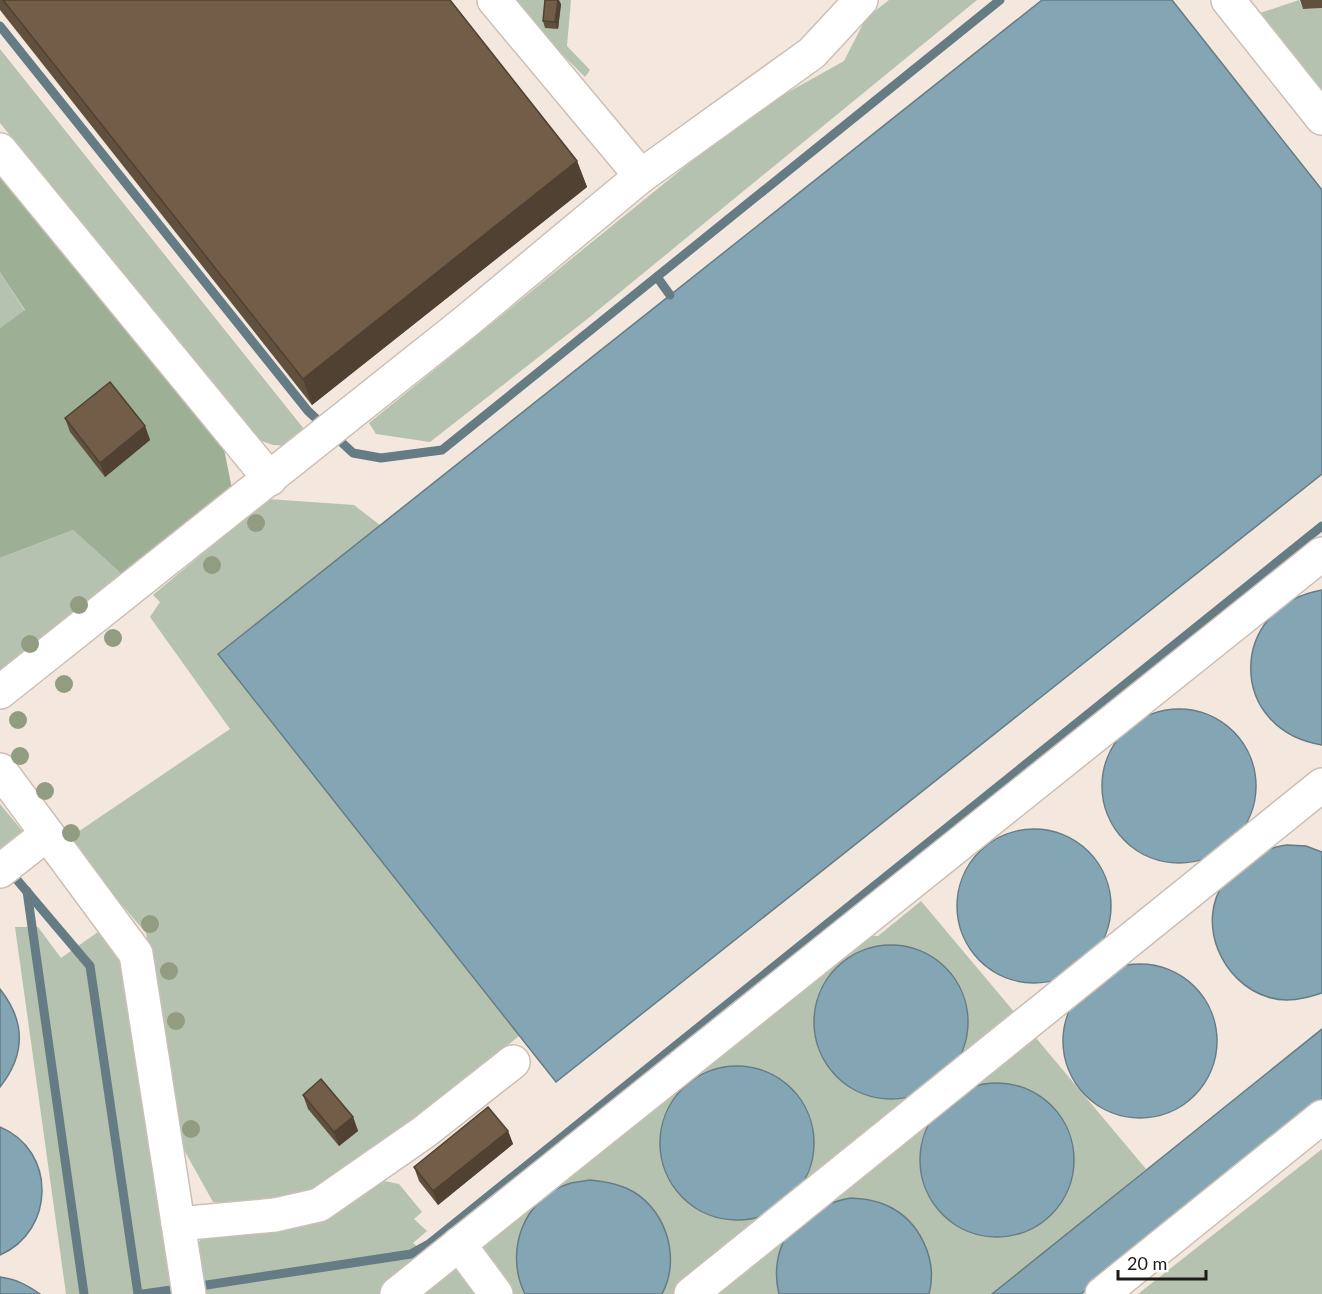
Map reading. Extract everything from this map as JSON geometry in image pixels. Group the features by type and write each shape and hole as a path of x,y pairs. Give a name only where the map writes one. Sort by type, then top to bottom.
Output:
{"lane":[{"path":"494,0 641,176"},
{"path":"0,693 463,324 641,176 812,53 861,0"},
{"path":"1228,0 1322,118"},
{"path":"0,150 270,479"},
{"path":"397,1294 1322,554"},
{"path":"0,770 136,954 189,1294"},
{"path":"691,1294 1322,785"},
{"path":"0,871 46,834"},
{"path":"178,1224 275,1215 319,1205 424,1132 513,1062"},
{"path":"1102,1294 1322,1117"},
{"path":"459,1244 496,1294"}],"green space":[{"path":"512,0 571,0 567,46 590,70 585,77 525,17"},
{"path":"889,0 977,0 591,316 430,442 376,434 369,423 751,113 844,61 866,18"},
{"path":"1299,0 1303,9 1322,8 1322,91 1260,13"},
{"path":"0,49 308,434 293,446 273,445 253,438 0,123"},
{"path":"0,178 224,449 232,489 127,579 73,530 0,558 0,328 25,310 0,272"},
{"path":"0,272 25,311 0,328"},
{"path":"268,499 354,505 380,525 218,654 519,1036 337,1184 300,1203 213,1202 183,1148 146,933 66,840 230,729 150,617 160,602 153,595"},
{"path":"73,530 127,579 0,681 0,558"},
{"path":"0,804 24,833 0,862"},
{"path":"921,901 1146,1169 995,1294 414,1294 857,935 878,936"},
{"path":"15,927 38,927 61,958 105,927 127,957 176,1294 66,1294"},
{"path":"1322,1149 1322,1294 1138,1294"},
{"path":"370,1178 399,1184 422,1212 414,1219 427,1231 413,1243 430,1257 386,1294 204,1294 195,1246 205,1235"}],"water":[{"path":"1042,0 1172,0 1322,190 1322,474 556,1082 218,654"},
{"path":"1322,590 1322,745 1291,735 1269,717 1255,694 1251,668 1255,643 1269,619 1291,601"},
{"path":"1179,709 1194,710 1209,715 1234,731 1250,756 1255,771 1255,801 1250,816 1234,841 1209,857 1194,862 1179,863 1164,862 1149,857 1124,841 1108,816 1103,801 1102,786 1103,771 1108,756 1124,731 1149,715 1164,710"},
{"path":"1034,829 1049,830 1064,835 1089,851 1105,876 1110,891 1110,921 1105,936 1089,961 1064,977 1049,982 1034,983 1019,982 1004,977 979,961 963,936 958,921 957,906 958,891 963,876 979,851 1004,835 1019,830"},
{"path":"1287,845 1306,846 1322,852 1322,993 1288,1000 1268,997 1252,990 1238,979 1226,965 1213,932 1216,897 1229,876 1265,851"},
{"path":"891,945 906,946 921,951 946,967 962,992 967,1007 967,1037 962,1052 946,1077 921,1093 906,1098 891,1099 876,1098 861,1093 836,1077 820,1052 815,1037 814,1022 815,1007 820,992 836,967 861,951 876,946"},
{"path":"1140,964 1155,965 1170,970 1195,986 1211,1011 1216,1026 1216,1056 1211,1071 1195,1096 1170,1112 1155,1117 1140,1118 1125,1117 1110,1112 1085,1096 1069,1071 1064,1056 1063,1041 1064,1026 1069,1011 1085,986 1110,970 1125,965"},
{"path":"0,989 15,1014 20,1038 15,1062 0,1087"},
{"path":"1322,1029 1322,1102 1081,1294 992,1294"},
{"path":"737,1066 752,1067 767,1072 792,1088 808,1113 813,1128 813,1158 808,1173 792,1198 767,1214 752,1219 737,1220 722,1219 707,1214 682,1198 666,1173 661,1158 660,1143 661,1128 666,1113 682,1088 707,1072 722,1067"},
{"path":"997,1083 1012,1084 1027,1089 1052,1105 1068,1130 1073,1145 1073,1175 1068,1190 1052,1215 1027,1231 1012,1236 997,1237 982,1236 967,1231 942,1215 926,1190 921,1175 920,1160 921,1145 926,1130 942,1105 967,1089 982,1084"},
{"path":"0,1127 19,1138 32,1154 40,1172 42,1191 39,1210 31,1228 18,1244 0,1255"},
{"path":"590,1180 608,1182 626,1188 640,1196 660,1219 670,1249 668,1280 662,1294 525,1294 519,1278 518,1244 522,1228 530,1213 554,1190 571,1183"},
{"path":"851,1198 883,1204 909,1221 924,1243 928,1255 931,1268 929,1294 779,1294 777,1278 779,1253 786,1238 793,1230 825,1207"},
{"path":"0,1277 21,1283 40,1294 0,1294"}],"building":[{"path":"3,0 450,0 577,161 303,379"},
{"path":"545,0 558,0 555,22 543,21"},
{"path":"110,382 145,426 100,463 65,418"},
{"path":"321,1079 353,1117 334,1132 303,1095"},
{"path":"488,1107 508,1131 433,1191 414,1167"}],"waterway":[{"path":"0,26 308,411 353,453 381,458 442,450 1000,0"},
{"path":"657,277 670,295"},
{"path":"200,1286 411,1254 429,1244 1322,526"},
{"path":"12,874 90,966 138,1294"},
{"path":"27,891 84,1294"},
{"path":"143,1294 171,1290"}]}
